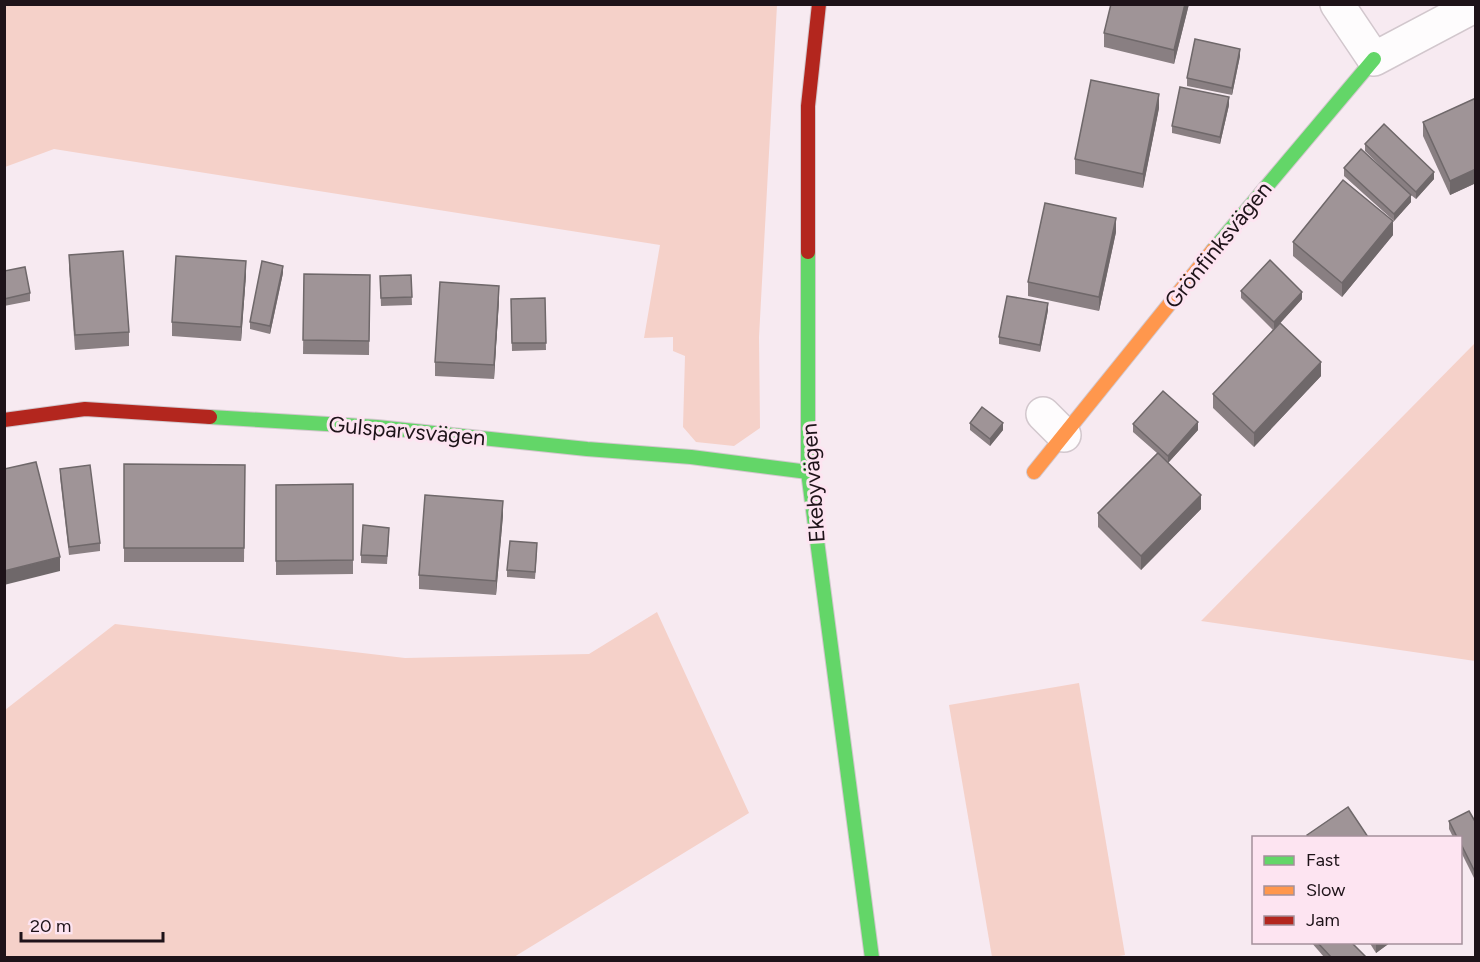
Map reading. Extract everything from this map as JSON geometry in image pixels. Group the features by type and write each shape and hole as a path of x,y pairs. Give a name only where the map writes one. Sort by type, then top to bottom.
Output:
{"street":[{"name":"Ekebyvägen","path":"819,4 808,106 808,472 872,957"},
{"path":"1337,4 1374,59"},
{"name":"Grönfinksvägen","path":"1034,472 1054,424 1256,197 1374,59 1476,5"},
{"name":"Gulsparvsvägen","path":"4,420 85,409 377,427 586,449 691,457 808,472"}],"shaded area":[{"path":"5,5 777,5 759,337 760,428 734,446 696,442 683,427 685,356 673,351 673,337 644,338 660,245 54,149 5,167"},
{"path":"1475,343 1475,661 1201,621"},
{"path":"657,612 749,813 514,957 5,957 5,710 115,624 405,658 589,654"},
{"path":"1079,683 1125,955 1107,958 992,957 949,705"}],"building":[{"path":"1111,4 1185,4 1174,50 1104,33"},
{"path":"1195,39 1240,49 1232,88 1187,78"},
{"path":"1091,80 1159,94 1143,174 1075,159"},
{"path":"1180,87 1229,97 1220,137 1172,126"},
{"path":"1476,98 1476,169 1450,181 1423,122"},
{"path":"1384,124 1434,172 1416,192 1365,144"},
{"path":"1361,149 1411,195 1394,214 1344,168"},
{"path":"1343,180 1393,221 1342,283 1293,242"},
{"path":"1045,203 1116,218 1099,297 1028,282"},
{"path":"123,251 129,332 75,335 69,255"},
{"path":"176,256 246,261 241,327 172,322"},
{"path":"1270,260 1302,292 1274,322 1241,291"},
{"path":"262,261 283,266 270,326 250,322"},
{"path":"25,267 30,293 4,299 4,271"},
{"path":"304,274 370,275 369,341 303,340"},
{"path":"411,275 412,297 381,298 380,276"},
{"path":"440,282 499,286 494,365 435,362"},
{"path":"1007,296 1048,303 1040,345 999,337"},
{"path":"545,298 546,343 512,343 511,299"},
{"path":"1280,323 1321,362 1254,433 1213,394"},
{"path":"1163,391 1198,422 1168,456 1133,424"},
{"path":"982,407 1003,423 990,439 970,423"},
{"path":"1158,453 1201,495 1141,556 1098,513"},
{"path":"36,462 60,557 4,571 4,469"},
{"path":"124,464 245,465 244,548 124,548"},
{"path":"90,465 100,543 69,547 60,469"},
{"path":"353,484 353,560 276,561 276,485"},
{"path":"425,495 503,501 496,581 419,575"},
{"path":"363,525 389,528 387,556 361,555"},
{"path":"510,541 537,543 535,572 507,570"},
{"path":"1348,807 1367,836 1308,836"},
{"path":"1469,811 1476,823 1476,874 1462,846 1462,836 1456,836 1449,821"},
{"path":"1319,944 1353,944 1366,957 1331,957"}],"traffic: fast":[{"path":"1213,250 1374,59"},
{"path":"808,252 808,472 872,958"},
{"path":"210,417 377,427 587,449 691,457 808,472"}],"traffic: slow":[{"path":"1034,472 1213,250"}],"traffic: jam":[{"path":"808,252 808,106 819,4"},
{"path":"4,420 85,409 210,417"}]}
